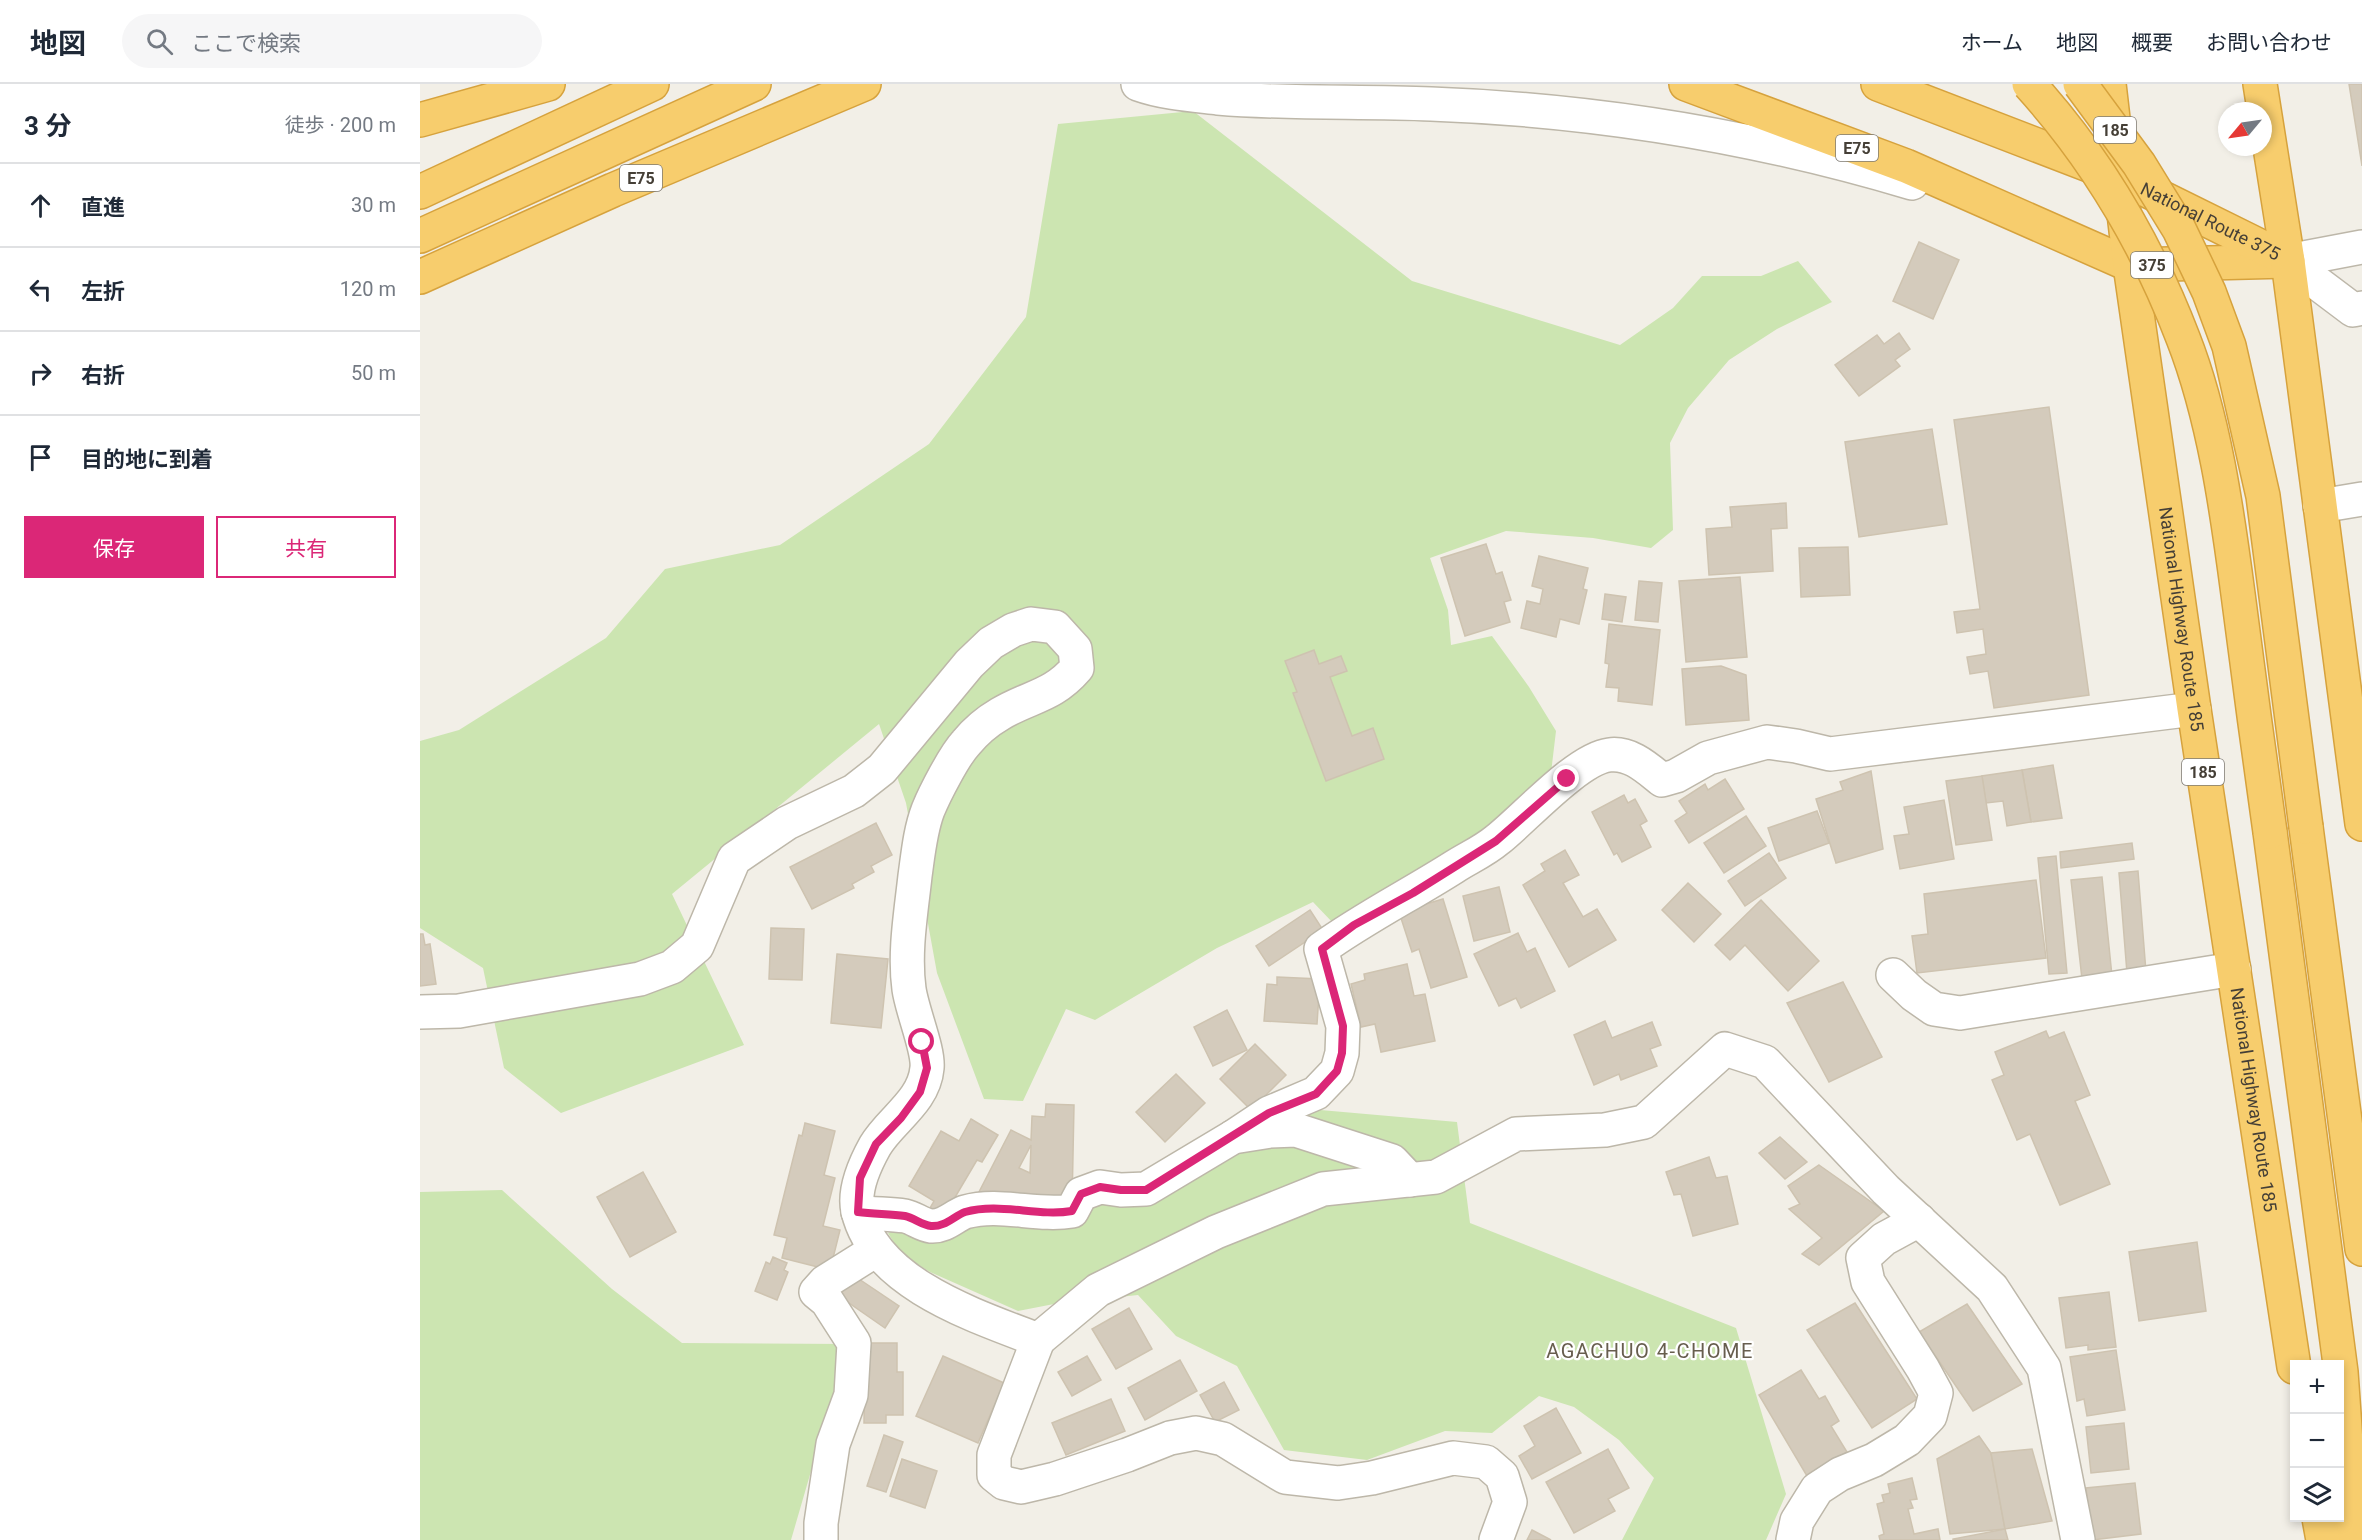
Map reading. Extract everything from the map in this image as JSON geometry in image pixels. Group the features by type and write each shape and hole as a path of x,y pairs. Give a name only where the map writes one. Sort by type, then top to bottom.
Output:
{"highway":[{"path":"420,120 548,84"},
{"path":"420,192 652,84"},
{"path":"420,236 754,84"},
{"name":"E75","path":"420,277 623,186 864,84"},
{"name":"E75","path":"1686,84 1906,166 2025,219"},
{"name":"National Route 375","path":"1878,84 2120,177 2288,261"},
{"path":"2030,84 2064,123 2126,214 2184,339 2213,443 2227,510 2341,1372 2353,1540"},
{"path":"2080,84 2139,164 2179,229 2209,292 2229,346 2263,496 2362,1249"},
{"name":"National Highway Route 185","path":"2109,84 2130,265 2194,709 2294,1360"},
{"path":"2260,84 2288,261 2362,824"},
{"name":"National Route 375","path":"2025,219 2130,265 2288,261"},
{"path":"2320,1522 2323,1540"}],"street":[{"path":"1138,84 1192,95 1244,100 1517,108 1645,122 1740,139 1851,165 2025,219"},
{"path":"2288,261 2362,247"},
{"path":"2288,261 2353,310 2362,308"},
{"path":"2320,506 2362,499"},
{"path":"420,1012 459,1011 640,979 672,967 697,946 734,859 787,823 854,791 882,769 969,664 991,643 1013,630 1031,624 1055,627 1075,649 1077,668 1064,683 1001,713 964,744 928,811 920,841 906,968 911,1004 927,1068 920,1092 901,1118 876,1144 860,1178 858,1212 876,1250 885,1260 918,1285 960,1309 1038,1340"},
{"path":"858,1212 907,1216 931,1226 949,1222 964,1212 1007,1209 1055,1214 1072,1211 1081,1194 1100,1187 1146,1190 1269,1113 1316,1094 1337,1071 1342,1053 1343,1026 1322,949 1354,925 1413,893 1496,841 1567,779 1587,765 1610,755 1636,759 1662,780 1676,776 1708,758 1741,747 1767,742 1830,754 2194,709"},
{"path":"1893,975 1914,995 1935,1009 1960,1013 2234,969"},
{"path":"1496,1540 1510,1502 1502,1476 1486,1462 1453,1458 1372,1478 1338,1483 1285,1477 1224,1438 1196,1433 1170,1438 1127,1455 1021,1487 1004,1483 994,1475 993,1455 1038,1340 1098,1290 1216,1232 1323,1189 1436,1177 1516,1134 1605,1130 1644,1122 1725,1049 1765,1062 1886,1190 1992,1288 2044,1368 2078,1540"},
{"path":"1233,1137 1270,1131 1296,1130 1392,1161 1410,1179"},
{"path":"1793,1540 1797,1521 1817,1489 1839,1474 1874,1460 1907,1440 1930,1416 1936,1394 1923,1369 1868,1282 1863,1258 1884,1239 1919,1220"},
{"path":"821,1540 821,1523 833,1444 851,1395 854,1343 827,1301 816,1292 825,1282 876,1250"}],"green space":[{"path":"1193,111 1412,281 1620,345 1673,308 1702,276 1761,276 1798,261 1832,302 1777,329 1729,360 1688,408 1670,443 1673,530 1651,548 1593,538 1506,531 1430,558 1448,610 1451,645 1492,636 1529,687 1556,731 1551,773 1504,819 1333,923 1313,902 1217,948 1095,1020 1066,1009 1023,1101 984,1099 937,973 906,803 879,724 672,894 744,1045 561,1113 504,1068 483,968 420,928 420,741 459,730 606,638 665,569 780,545 929,444 1026,317 1058,124"},
{"path":"1309,1109 1457,1122 1470,1223 1736,1328 1786,1494 1766,1540 1622,1540 1654,1478 1619,1440 1574,1407 1539,1396 1492,1433 1445,1431 1367,1460 1284,1450 1237,1366 1176,1336 1138,1295 1054,1304 1018,1311 930,1272 901,1254 888,1233 911,1224 1056,1222"},
{"path":"502,1190 612,1289 682,1343 848,1344 791,1540 420,1540 420,1192"}],"building":[{"path":"2349,84 2362,84 2362,166"},
{"path":"1919,242 1959,260 1933,319 1893,301"},
{"path":"1899,333 1910,349 1895,360 1900,366 1859,396 1835,365 1877,335 1884,344"},
{"path":"2049,407 2089,695 1994,708 1988,671 1970,674 1967,657 1986,654 1983,629 1957,633 1954,612 1980,609 1954,420"},
{"path":"1932,429 1947,524 1859,537 1845,442"},
{"path":"1786,503 1787,528 1771,529 1773,571 1709,575 1706,529 1732,527 1730,507"},
{"path":"1486,544 1496,574 1502,572 1511,600 1504,602 1510,622 1465,636 1441,558"},
{"path":"1848,547 1850,595 1801,597 1799,548"},
{"path":"1539,556 1588,568 1583,589 1587,590 1579,624 1560,619 1556,637 1521,628 1527,601 1540,604 1543,589 1532,586"},
{"path":"1740,577 1747,657 1686,662 1679,581"},
{"path":"1639,581 1662,583 1658,622 1635,620"},
{"path":"1605,594 1626,597 1622,622 1602,619"},
{"path":"1609,624 1660,630 1652,705 1618,701 1619,688 1606,687 1609,664 1605,663"},
{"path":"1314,650 1319,664 1341,656 1347,671 1330,677 1352,736 1373,728 1384,759 1326,781 1293,693 1297,692 1285,661"},
{"path":"1721,666 1746,675 1749,720 1686,725 1682,669"},
{"path":"2053,765 2062,818 2031,822 2022,770"},
{"path":"2022,770 2031,822 2007,826 2003,801 1986,803 1982,776"},
{"path":"1871,771 1883,849 1836,863 1816,799 1843,790 1840,782"},
{"path":"1982,776 1992,840 1956,845 1946,781"},
{"path":"1725,779 1744,809 1689,843 1675,821 1687,813 1679,801 1705,784 1708,790"},
{"path":"1624,795 1628,803 1635,799 1647,821 1640,825 1651,847 1622,862 1617,853 1614,855 1592,812"},
{"path":"1944,800 1954,859 1900,869 1894,836 1909,834 1904,807"},
{"path":"1817,811 1829,843 1779,861 1768,828"},
{"path":"1746,816 1766,846 1724,873 1704,843"},
{"path":"876,823 892,855 871,866 874,872 852,884 854,888 812,909 790,867"},
{"path":"2132,843 2134,859 2061,868 2060,852"},
{"path":"1565,850 1579,875 1563,883 1583,917 1597,909 1616,940 1569,967 1523,885 1545,871 1541,864"},
{"path":"1769,853 1786,878 1745,906 1728,881"},
{"path":"2056,856 2067,973 2049,974 2038,858"},
{"path":"2138,871 2146,972 2127,973 2119,873"},
{"path":"2102,877 2112,976 2082,979 2071,880"},
{"path":"2036,880 2046,958 1917,973 1912,936 1928,934 1924,894"},
{"path":"1688,883 1721,914 1694,942 1662,910"},
{"path":"1499,887 1510,932 1474,941 1463,896"},
{"path":"1443,899 1467,977 1431,988 1419,949 1412,952 1399,912"},
{"path":"1761,900 1819,961 1788,991 1745,945 1730,960 1715,945"},
{"path":"1310,910 1323,930 1269,966 1256,946"},
{"path":"771,928 804,929 802,980 769,979"},
{"path":"1518,933 1527,952 1535,948 1555,991 1521,1008 1516,998 1499,1006 1474,954"},
{"path":"420,934 423,934 425,945 430,944 436,984 420,986"},
{"path":"837,954 888,959 881,1028 831,1023"},
{"path":"1407,964 1414,996 1425,994 1435,1041 1381,1052 1375,1024 1361,1027 1351,984 1365,980 1364,974"},
{"path":"1277,977 1320,979 1317,1024 1264,1021 1267,984 1277,985"},
{"path":"1843,982 1882,1057 1829,1082 1787,1003"},
{"path":"1227,1010 1247,1050 1213,1066 1194,1027"},
{"path":"1605,1021 1612,1038 1652,1022 1661,1045 1650,1049 1657,1066 1621,1080 1619,1074 1594,1085 1574,1035"},
{"path":"2046,1031 2049,1038 2064,1032 2090,1095 2075,1101 2110,1184 2060,1205 2030,1134 2017,1140 1992,1080 2004,1075 1995,1052"},
{"path":"1255,1044 1286,1075 1251,1110 1220,1079"},
{"path":"1176,1074 1205,1103 1165,1142 1136,1112"},
{"path":"1046,1104 1074,1105 1072,1205 1000,1203 979,1192 1011,1130 1031,1140 1032,1116 1045,1117","holes":["1031,1145 1030,1173 1019,1168"]},
{"path":"971,1119 998,1135 982,1162 977,1160 944,1216 930,1208 934,1201 909,1186 941,1131 959,1141"},
{"path":"805,1123 835,1131 824,1175 835,1178 823,1226 840,1230 830,1270 782,1258 787,1238 774,1235 799,1135 802,1136"},
{"path":"1780,1137 1807,1162 1785,1179 1759,1153"},
{"path":"1709,1157 1716,1178 1727,1176 1738,1224 1693,1236 1681,1194 1674,1195 1666,1172"},
{"path":"1819,1165 1884,1211 1819,1265 1802,1254 1822,1238 1789,1209 1800,1204 1788,1186"},
{"path":"643,1172 676,1232 630,1257 597,1197"},
{"path":"2197,1242 2206,1311 2139,1321 2129,1252"},
{"path":"773,1257 787,1263 784,1270 788,1272 777,1300 755,1291 766,1262 770,1264"},
{"path":"853,1275 899,1306 885,1328 839,1296"},
{"path":"2109,1292 2116,1347 2088,1350 2088,1345 2066,1348 2059,1298"},
{"path":"1855,1303 1917,1399 1872,1428 1807,1330"},
{"path":"1967,1304 2022,1384 1973,1411 1919,1332"},
{"path":"1129,1308 1152,1349 1116,1369 1092,1329"},
{"path":"871,1343 897,1343 897,1372 903,1372 903,1415 886,1415 886,1423 864,1423 865,1348 871,1348"},
{"path":"2116,1350 2125,1410 2087,1416 2084,1399 2077,1401 2070,1357"},
{"path":"943,1356 1004,1383 978,1443 916,1416"},
{"path":"1087,1356 1101,1380 1072,1396 1058,1372"},
{"path":"1180,1360 1197,1391 1145,1420 1128,1388"},
{"path":"1801,1370 1819,1399 1825,1396 1839,1421 1831,1426 1847,1452 1807,1476 1759,1395"},
{"path":"1224,1382 1239,1410 1215,1422 1200,1395"},
{"path":"1111,1399 1125,1431 1066,1455 1052,1423"},
{"path":"1556,1408 1581,1453 1532,1479 1519,1456 1535,1446 1524,1426"},
{"path":"2124,1423 2129,1469 2091,1473 2086,1427"},
{"path":"884,1435 903,1442 886,1492 867,1486"},
{"path":"1979,1436 1991,1453 2005,1529 1950,1534 1937,1459"},
{"path":"1608,1449 1629,1488 1608,1499 1615,1511 1574,1533 1546,1482"},
{"path":"2032,1449 2052,1521 2005,1529 1991,1453"},
{"path":"902,1459 937,1471 925,1508 890,1496"},
{"path":"1912,1478 1917,1499 1910,1500 1913,1508 1908,1509 1914,1534 1938,1529 1940,1540 1880,1540 1879,1536 1884,1534 1877,1504 1884,1502 1882,1495 1890,1493 1888,1484"},
{"path":"2135,1483 2141,1534 2092,1540 2086,1488"},
{"path":"2005,1529 2008,1540 1953,1540 1953,1539"},
{"path":"1532,1530 1551,1540 1527,1540"}],"district":[{"name":"AGACHUO 4-CHOME","path":"1650,1351"}],"route":[{"path":"922,1042 927,1068 920,1092 901,1118 876,1144 860,1178 858,1212 907,1216 931,1226 949,1222 964,1212 1007,1209 1055,1214 1072,1211 1081,1194 1100,1187 1146,1190 1269,1113 1316,1094 1337,1071 1342,1053 1343,1026 1322,949 1354,925 1413,893 1496,841 1567,779"}]}
